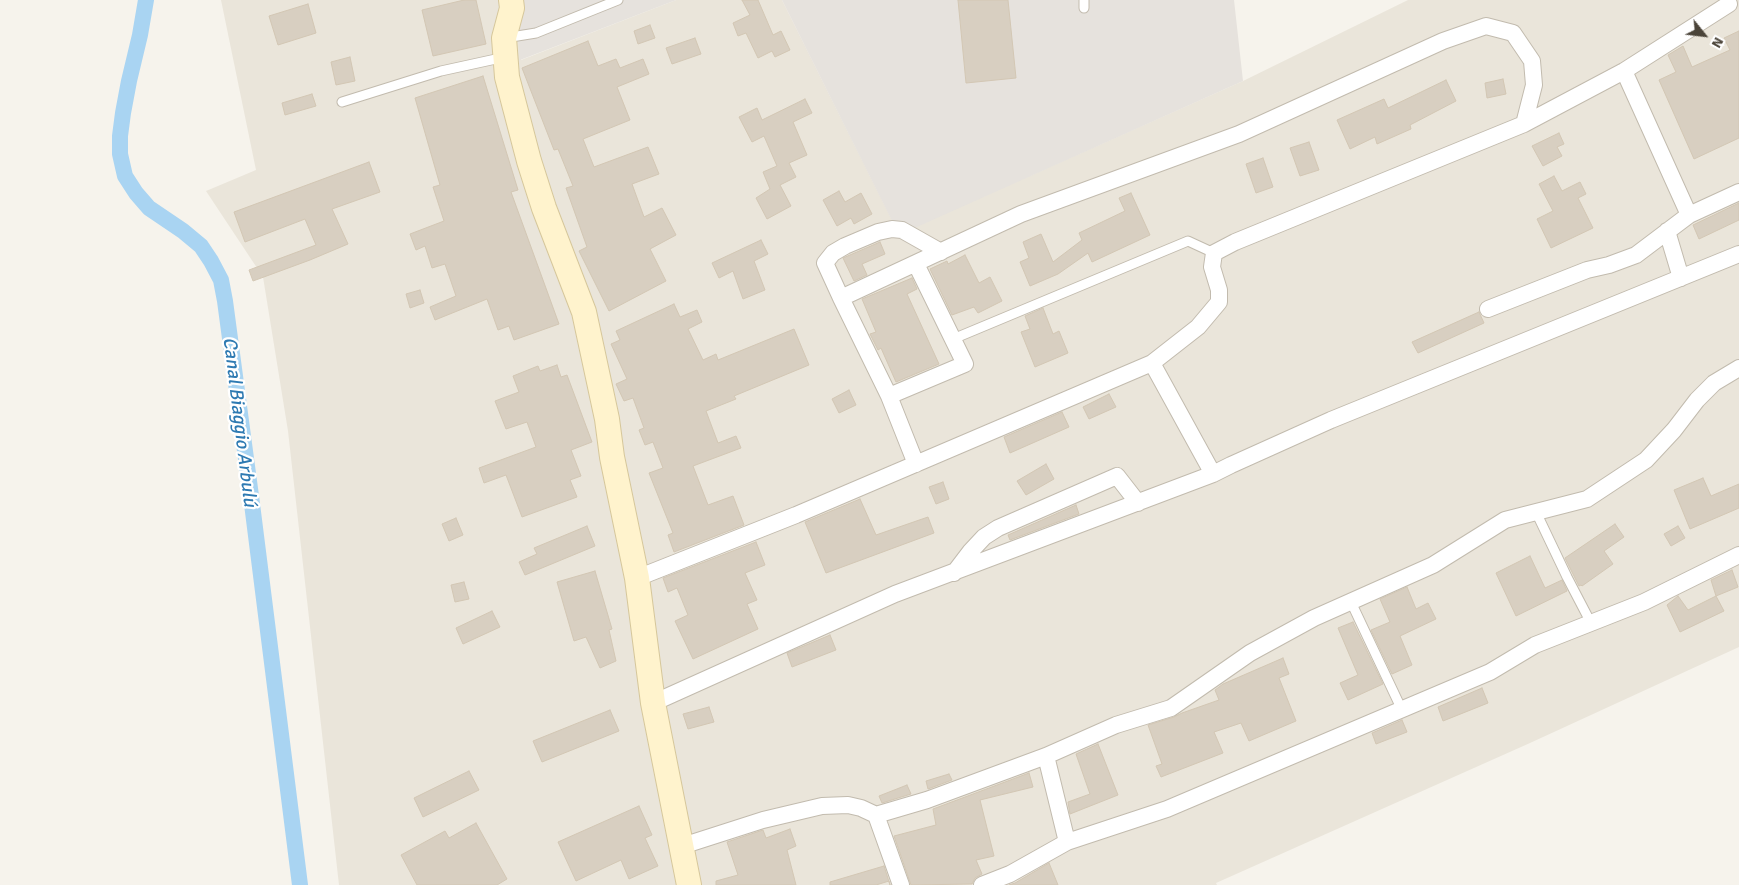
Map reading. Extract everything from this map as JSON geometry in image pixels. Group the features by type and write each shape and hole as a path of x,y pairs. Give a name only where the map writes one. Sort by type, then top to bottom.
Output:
{"main road":[{"path":"511,0 512,8 504,47 507,77 529,161 544,208 584,312 607,419 612,457 637,578 653,703 689,885"}],"street":[{"path":"637,578 796,515 1152,363 1198,327 1219,302 1220,290 1212,267 1214,253 1235,242 1524,124 1624,71 1729,4"},
{"path":"840,298 1021,214 1239,134 1443,41 1486,26 1513,33 1532,61 1534,85 1524,124"},
{"path":"1624,71 1689,215"},
{"path":"1488,309 1587,270 1609,265 1636,255 1689,215 1739,192"},
{"path":"916,464 889,396 840,298 826,263 832,253 878,232 892,229 902,230 941,252"},
{"path":"1667,231 1681,278"},
{"path":"653,703 895,594 1213,474 1331,420 1739,254"},
{"path":"889,396 965,364 916,264"},
{"path":"1152,363 1213,474"},
{"path":"682,846 763,820 822,806 848,805 862,808 876,815 927,800 1046,756 1116,725 1171,708 1250,653 1314,618 1433,565 1505,520 1587,499 1646,460 1714,383 1739,368"},
{"path":"954,573 984,537 998,528 1117,476 1138,503"},
{"path":"982,885 1010,874 1067,842 1167,809 1490,672 1536,645 1644,602 1739,555"},
{"path":"1046,756 1067,842"},
{"path":"876,815 901,885"}],"lane":[{"path":"342,102 441,71 618,0"},
{"path":"953,338 1188,241 1214,253"},
{"path":"1536,512 1567,578 1591,623"},
{"path":"1351,602 1402,710"}],"shaded area":[{"path":"221,0 515,0 521,60 676,0 782,0 899,234 1243,81 1408,0 1739,0 1739,647 1530,743 1216,883 1217,885 339,885 288,431 263,277 206,191 256,170"},
{"path":"515,0 676,0 520,60"},
{"path":"782,0 1234,0 1243,81 899,235"}],"building":[{"path":"464,0 476,0 486,44 433,56 422,10"},
{"path":"742,0 758,0 773,35 781,31 790,50 775,57 772,51 758,58 746,33 738,36 733,23 750,15"},
{"path":"958,0 1008,0 1016,78 966,83"},
{"path":"308,4 316,33 278,45 269,16"},
{"path":"650,25 655,38 638,44 634,31"},
{"path":"1739,31 1739,138 1694,159 1659,80 1676,72 1668,55 1683,46 1692,67 1730,50 1724,38"},
{"path":"695,38 701,54 672,64 666,48"},
{"path":"588,41 598,66 616,59 620,68 643,59 649,74 617,87 630,120 583,139 594,167 648,147 659,174 632,184 644,217 662,208 676,235 650,249 666,281 609,311 579,251 587,247 566,188 573,186 558,149 554,150 522,68"},
{"path":"350,57 355,81 336,85 331,62"},
{"path":"483,76 518,190 511,192 559,324 514,340 509,326 498,330 487,299 435,320 430,307 456,296 445,264 432,268 425,246 416,250 410,234 444,221 433,187 440,185 415,98"},
{"path":"1503,79 1506,94 1487,98 1485,83"},
{"path":"1446,80 1456,101 1410,125 1411,129 1377,144 1375,137 1350,149 1337,120 1384,99 1388,108"},
{"path":"312,94 316,106 285,115 282,103"},
{"path":"805,99 812,113 793,122 807,155 789,163 796,177 780,185 791,206 767,219 756,198 770,189 763,172 777,166 764,136 752,142 739,117 757,108 762,120"},
{"path":"1559,133 1564,144 1557,147 1562,156 1543,166 1532,146"},
{"path":"1309,142 1319,170 1300,176 1290,148"},
{"path":"1263,158 1273,187 1256,193 1246,164"},
{"path":"369,162 380,192 332,209 348,244 253,281 249,270 316,245 305,219 245,242 234,212"},
{"path":"1554,176 1562,191 1580,182 1586,194 1578,198 1593,228 1551,248 1537,219 1553,211 1539,184"},
{"path":"839,191 845,202 861,193 872,214 854,224 851,218 837,226 823,200"},
{"path":"1131,193 1150,235 1092,262 1088,253 1058,274 1030,286 1020,262 1029,258 1023,242 1041,234 1053,262 1082,240 1079,233 1125,211 1119,198"},
{"path":"1739,203 1739,220 1699,239 1693,225"},
{"path":"761,240 768,254 754,261 765,290 743,299 733,271 719,278 712,263"},
{"path":"880,242 885,254 862,264 867,275 854,281 843,258"},
{"path":"965,255 979,283 990,277 1002,301 978,313 974,307 952,315 930,269 947,261 948,264"},
{"path":"912,278 917,289 907,294 939,364 896,382 881,348 878,350 870,334 876,332 862,299"},
{"path":"420,290 424,303 410,308 406,294"},
{"path":"674,304 680,317 697,310 702,322 688,329 703,360 716,354 718,360 794,329 809,365 734,396 736,399 706,411 718,443 736,436 741,448 693,466 708,505 733,496 744,525 674,552 668,535 673,533 649,473 663,468 653,442 645,445 639,430 644,428 633,398 624,401 616,384 627,379 611,344 620,340 616,331"},
{"path":"1043,308 1053,334 1059,331 1068,353 1035,367 1021,332 1030,329 1025,316"},
{"path":"1479,312 1484,323 1418,353 1412,342"},
{"path":"557,365 561,377 567,375 592,442 571,450 581,476 570,480 577,497 522,517 506,475 484,483 479,468 536,447 527,422 506,429 495,401 519,392 513,376 538,366 540,371"},
{"path":"849,390 856,405 839,413 832,399"},
{"path":"1109,394 1116,407 1089,419 1083,407"},
{"path":"1062,412 1069,427 1010,453 1004,437"},
{"path":"1046,464 1054,479 1026,495 1017,481"},
{"path":"1703,478 1711,496 1739,484 1739,508 1690,529 1674,490"},
{"path":"943,482 949,499 936,504 929,487"},
{"path":"860,499 876,535 928,517 934,533 826,573 805,522"},
{"path":"1076,505 1079,514 1010,540 1008,535"},
{"path":"456,518 463,535 449,541 442,524"},
{"path":"1615,524 1624,537 1604,551 1613,564 1582,586 1579,586 1565,558"},
{"path":"587,526 595,546 525,575 519,562 537,554 534,548"},
{"path":"1678,526 1685,538 1671,546 1664,534"},
{"path":"756,542 765,565 745,573 757,600 747,604 758,629 693,659 675,621 688,615 677,588 668,592 663,578"},
{"path":"1530,556 1545,588 1562,580 1567,591 1516,616 1496,573"},
{"path":"1732,570 1738,587 1716,596 1711,580"},
{"path":"595,571 612,629 609,630 616,661 600,668 586,637 574,641 557,582"},
{"path":"464,582 469,599 455,602 451,585"},
{"path":"1407,587 1416,609 1428,603 1436,619 1400,636 1412,665 1392,674 1371,630 1390,622 1380,599"},
{"path":"1678,596 1688,610 1716,596 1724,611 1680,632 1667,605"},
{"path":"492,611 500,627 463,644 456,628"},
{"path":"1353,622 1383,684 1348,700 1340,683 1358,675 1338,628"},
{"path":"830,635 836,650 792,667 787,653"},
{"path":"1283,658 1289,674 1279,678 1296,721 1249,741 1241,723 1214,732 1223,753 1161,777 1156,766 1162,764 1148,725 1219,700 1215,690 1223,684"},
{"path":"1482,688 1488,703 1443,721 1438,707"},
{"path":"709,707 714,722 688,729 683,714"},
{"path":"610,710 619,731 542,762 533,741"},
{"path":"1402,720 1407,732 1376,744 1372,733"},
{"path":"1098,744 1118,795 1070,814 1068,802 1090,794 1076,754"},
{"path":"469,771 479,790 423,817 414,798"},
{"path":"1029,773 1033,787 980,800 994,856 976,860 982,874 975,878 972,884 911,885 894,836 936,825 933,809"},
{"path":"949,774 952,780 928,789 926,781"},
{"path":"907,785 911,794 882,803 879,796"},
{"path":"639,806 652,835 645,838 658,866 629,879 621,860 576,881 558,842"},
{"path":"476,823 507,879 497,885 417,885 401,855 445,831 449,838"},
{"path":"790,829 796,846 787,850 796,885 716,885 716,881 738,875 727,842 763,830 766,838"},
{"path":"1049,863 1058,885 1009,885 1015,883"},
{"path":"884,866 889,881 876,885 830,885 830,882"}],"waterway":[{"name":"Canal Biaggio Arbulú","path":"146,0 123,113 120,154 125,176 136,193 149,208 201,246 221,280 251,496 300,885"}]}
